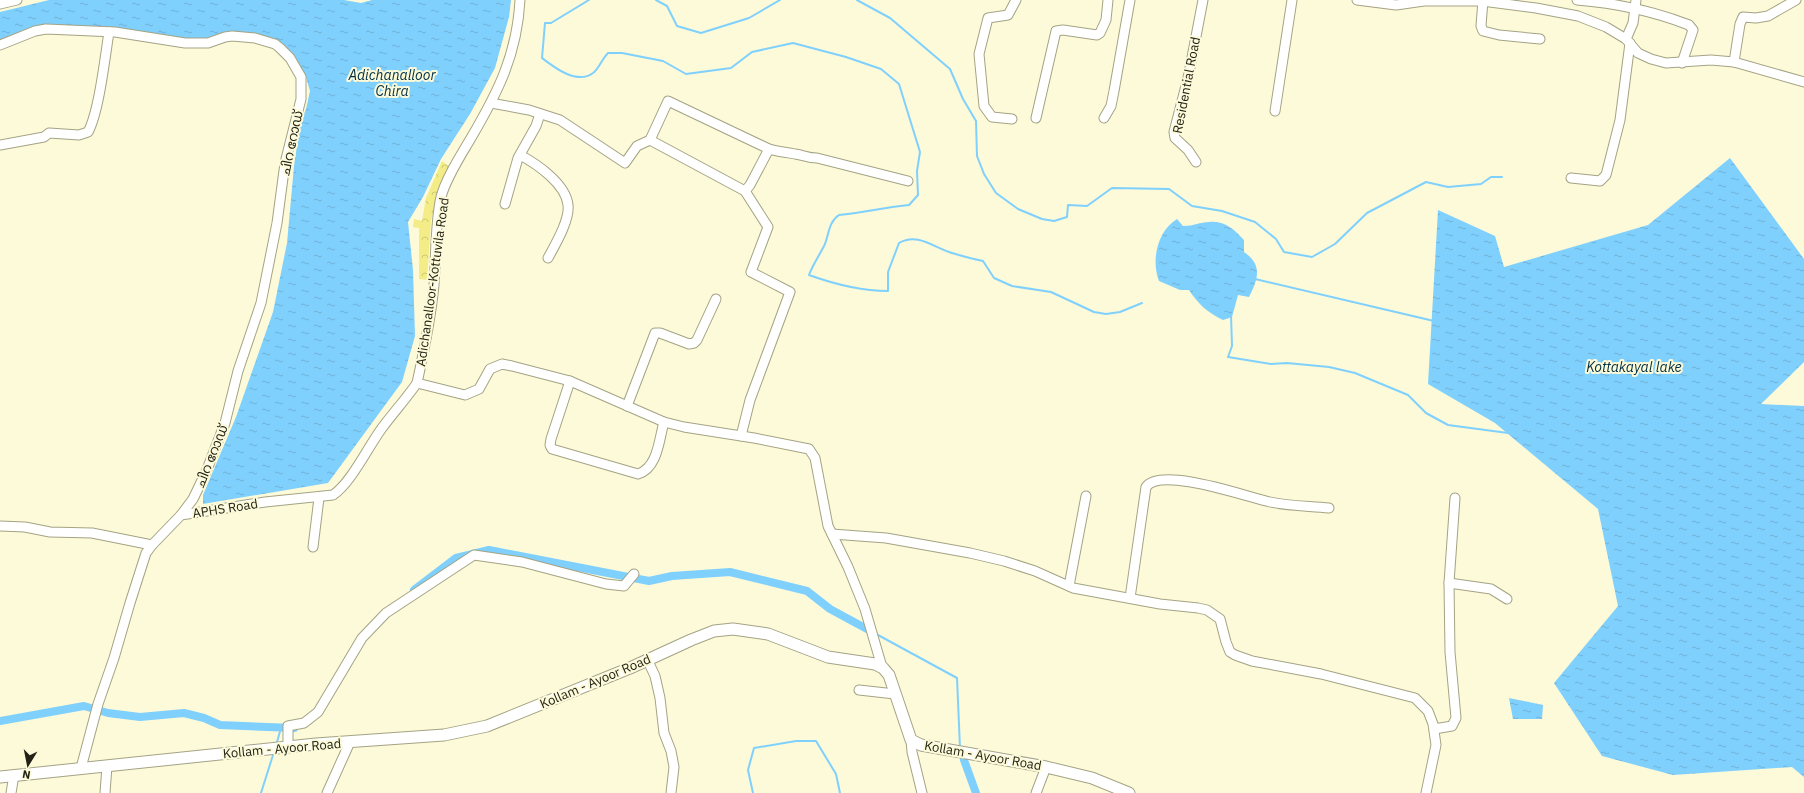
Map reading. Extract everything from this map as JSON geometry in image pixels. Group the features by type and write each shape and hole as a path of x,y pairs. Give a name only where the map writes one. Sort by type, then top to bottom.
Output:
{"main road":[{"name":"Kollam - Ayoor Road","path":"0,777 288,747 444,735 487,726 630,668 647,659 708,634 733,629 768,634 828,657 882,667 889,675 912,740 921,745 936,749 1046,766 1092,778 1129,793"}],"street":[{"path":"0,4 17,0"},
{"name":"Adichanalloor-Kottuvila Road","path":"520,0 519,19 510,60 492,104 455,166 441,197 434,286 425,349 417,383 465,394 479,389 490,369 502,364 536,371 570,381 664,422 684,427 799,446 809,449 813,452 828,526 848,567 865,608 882,667"},
{"path":"1012,119 992,117 984,106 979,54 988,18 1008,15 1016,0"},
{"path":"1036,118 1056,31 1063,30 1097,34 1100,33 1106,20 1108,0"},
{"path":"1104,118 1111,106 1130,0"},
{"name":"Residential Road","path":"1196,162 1188,150 1175,138 1174,132 1188,78 1203,0"},
{"path":"1275,111 1292,0"},
{"path":"1357,0 1396,5 1424,1 1483,1 1536,8 1578,16 1606,27 1628,41 1638,53 1651,59 1666,63 1711,60 1734,62 1804,82"},
{"path":"1577,0 1636,4 1692,27 1692,35 1682,63"},
{"path":"1734,62 1740,24 1743,17 1756,18 1768,16 1796,0"},
{"path":"1483,1 1481,26 1483,30 1499,35 1540,40"},
{"path":"1571,178 1600,181 1603,180 1608,171 1620,120 1628,41 1636,4"},
{"name":"ചിറ റോഡ്","path":"0,45 46,28 109,32 185,43 208,43 232,36 255,38 275,44 280,48 290,58 301,77 301,99 286,163 277,223 261,303 238,371 225,423 206,472 193,499 180,515"},
{"path":"0,145 44,137 49,133 79,135 88,132 93,119 109,32"},
{"path":"492,104 540,114 560,120 625,163 637,146 650,140 668,101 769,149 807,158 817,158 908,182"},
{"path":"505,204 520,155 536,126 540,114"},
{"path":"650,140 745,191 768,227 751,272 790,292 750,400 742,436"},
{"path":"745,191 750,185 769,149"},
{"path":"520,155 537,164 555,182 568,205 566,220 548,258"},
{"path":"627,406 655,333 660,333 689,344 694,343 697,340 716,298"},
{"path":"570,381 551,439 550,445 552,449 638,474 644,472 651,465 664,422"},
{"name":"APHS Road","path":"80,768 96,708 146,553 152,545 180,515 265,502 319,498 333,495 340,490 382,428 417,383"},
{"path":"1130,598 1146,487 1150,482 1158,480 1199,483 1270,502 1329,508"},
{"path":"1069,586 1086,496"},
{"path":"312,547 319,498"},
{"path":"1434,729 1452,726 1456,718 1450,652 1449,583 1454,498"},
{"path":"0,526 25,527 50,532 92,533 152,545"},
{"path":"832,534 886,538 970,553 1004,560 1035,571 1069,586 1160,604 1206,610 1220,619 1230,652 1235,655 1252,661 1347,680 1415,698 1428,711 1434,729 1436,745 1426,793"},
{"path":"288,747 288,726 304,723 318,712 366,633 386,613 474,555 522,562 606,584 624,586 634,574"},
{"path":"1449,583 1491,589 1507,599"},
{"path":"647,659 655,676 660,698 664,733 671,751 674,767 671,793"},
{"path":"859,690 895,694"},
{"path":"912,740 912,752 922,793"},
{"path":"327,793 350,742"},
{"path":"105,793 107,766"},
{"path":"1036,793 1046,766"},
{"path":"11,793 14,775"}],"green space":[{"path":"442,161 450,167 438,193 431,221 427,280 419,279 419,228 413,227 414,219 422,221 426,198"}],"water":[{"name":"Adichanalloor Chira","path":"49,0 344,0 361,3 372,0 511,0 509,17 495,68 470,114 441,159 423,197 408,222 413,270 415,336 402,382 328,483 203,504 203,495 236,417 273,312 287,243 294,166 300,125 306,109 310,91 305,74 286,51 269,39 202,41 46,25 0,42 0,12"},
{"name":"Kottakayal lake","path":"1730,158 1804,259 1804,362 1761,404 1804,406 1804,777 1792,767 1673,775 1602,756 1554,683 1618,606 1598,509 1495,423 1428,384 1438,210 1495,236 1504,267 1648,225"},
{"path":"1177,219 1183,226 1206,222 1219,222 1228,226 1244,240 1244,252 1254,262 1257,273 1255,284 1249,297 1238,295 1232,317 1223,320 1204,308 1189,290 1180,290 1159,281 1156,256 1160,239 1170,224"},
{"path":"1509,698 1543,705 1542,719 1513,719"}],"waterway":[{"path":"589,0 551,23 545,23 542,58 566,74 573,76 587,76 593,73 608,53 622,53 663,61 686,74 731,68 752,52 793,43 846,57 881,69 899,84 920,152 917,171 918,195 909,205 839,215 833,221 826,242 809,275 848,286 868,290 888,291 888,272 899,243 913,239 926,242 945,251 983,261 994,278 1012,286 1051,292 1094,312 1106,314 1120,312 1142,303"},
{"path":"656,0 667,6 677,26 701,33 749,18 780,0"},
{"path":"857,0 890,18 950,69 963,99 976,121 977,156 984,174 996,193 1018,209 1042,219 1054,221 1067,217 1068,205 1087,206 1112,188 1169,189 1192,206 1222,211 1255,222 1276,239 1284,252 1312,257 1335,244 1367,213 1426,182 1448,187 1481,184 1491,177 1502,177"},
{"path":"1255,279 1434,321"},
{"path":"1231,315 1232,346 1228,357 1271,364 1287,363 1329,367 1355,373 1408,395 1426,413 1448,425 1508,433"},
{"path":"414,590 456,558 489,550 649,581 672,576 730,572 807,591 830,609 867,629"},
{"path":"878,635 957,678 960,748"},
{"path":"0,721 84,706 108,713 140,717 184,713 204,718 220,725 294,728"},
{"path":"277,742 281,728"},
{"path":"753,793 748,770 754,748 796,741 816,741 836,774 840,793"},
{"path":"261,793 273,755"},
{"path":"964,760 976,793"}]}
